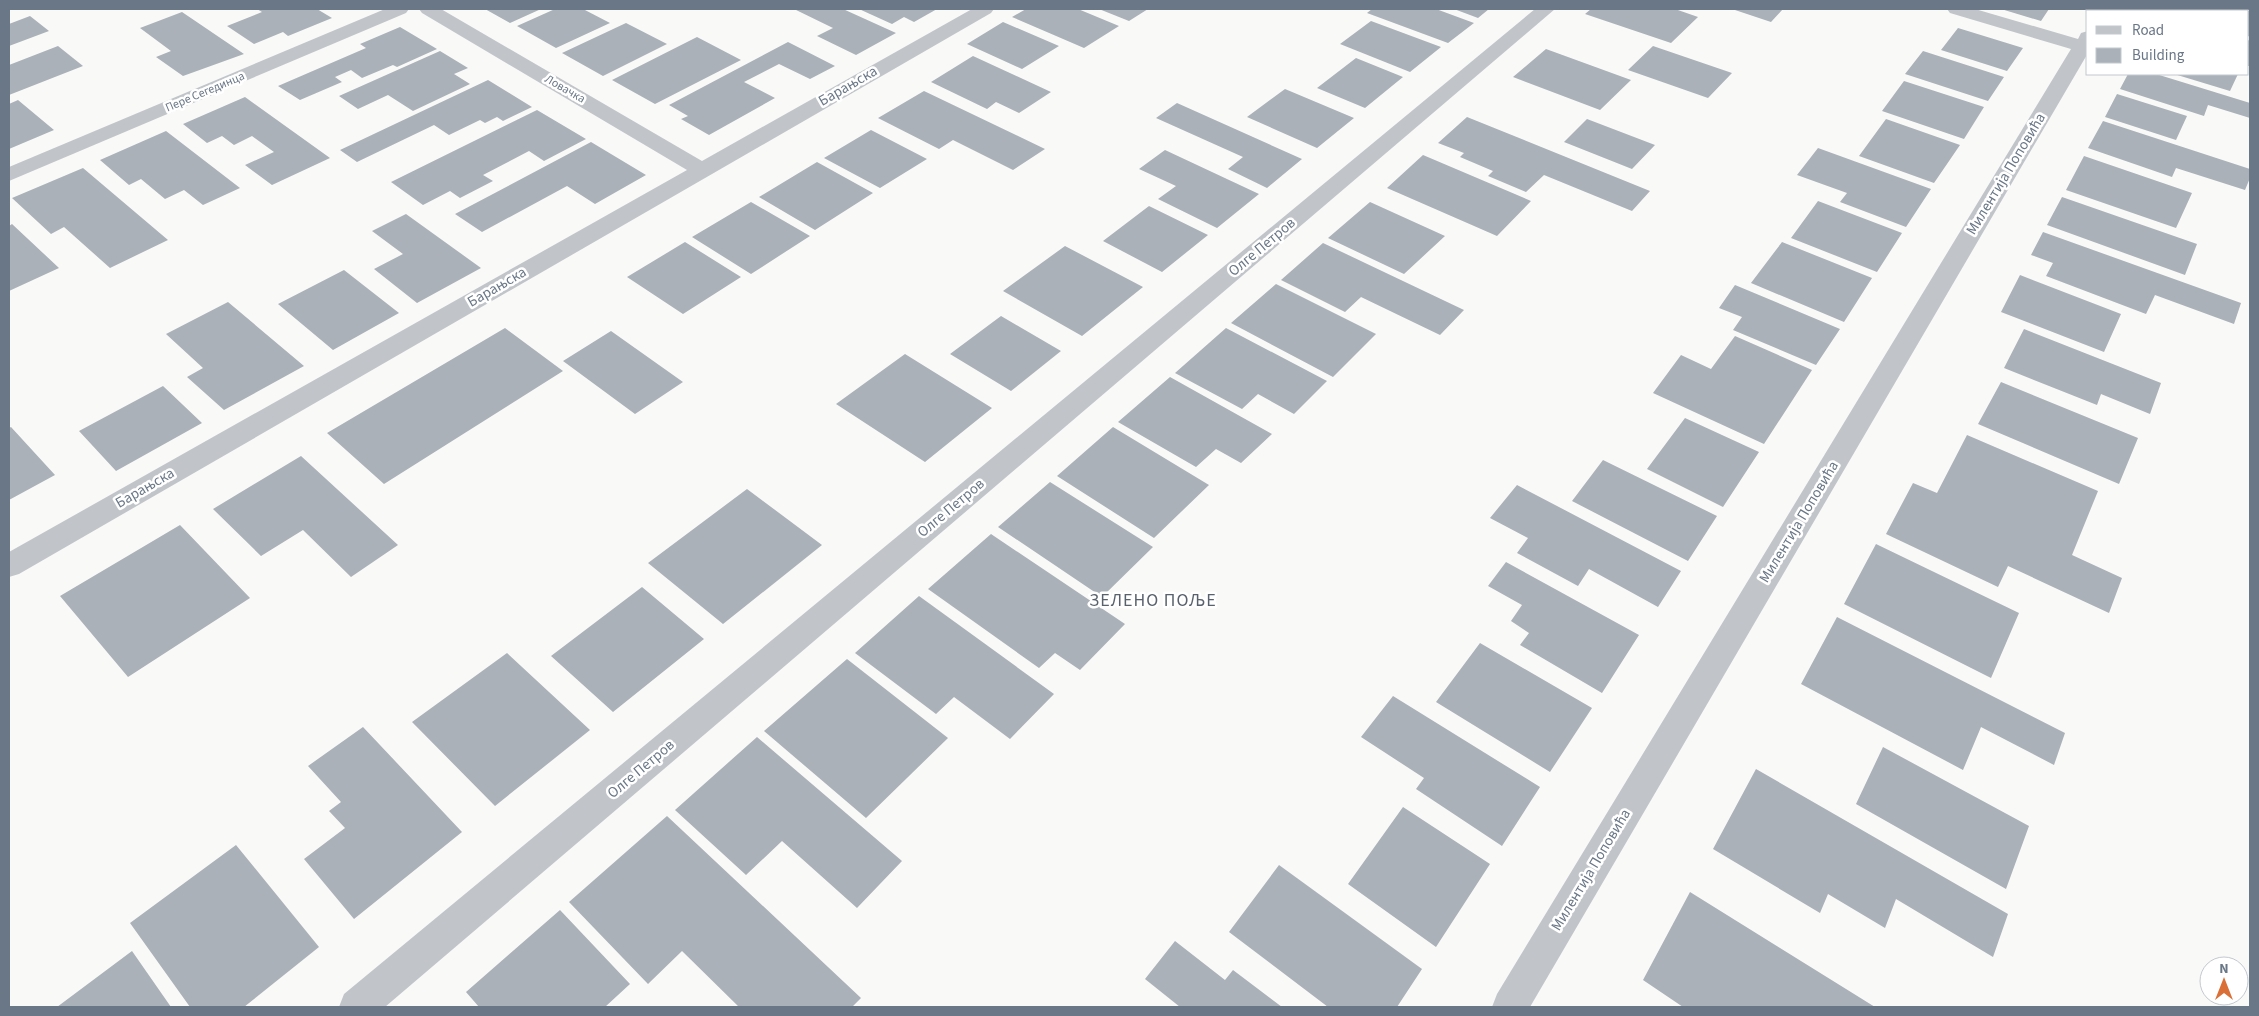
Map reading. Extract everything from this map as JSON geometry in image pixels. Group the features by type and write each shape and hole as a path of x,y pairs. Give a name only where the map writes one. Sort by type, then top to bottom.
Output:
{"street":[{"name":"Пере Сегединца","path":"9,175 400,9"},
{"name":"Ловачка","path":"428,9 702,170"},
{"name":"Барањска","path":"9,566 985,9"},
{"name":"Олге Петров","path":"357,1007 1546,9"},
{"path":"1956,9 2085,42"},
{"name":"Милентија Поповића","path":"1510,1007 2085,42"}],"building":[{"path":"257,9 317,9 332,18 288,36 283,32 254,44 227,26 262,12"},
{"path":"485,9 541,9 510,23"},
{"path":"555,9 583,9 610,23 556,48 517,26"},
{"path":"794,9 843,9 896,33 856,55 817,36 833,28"},
{"path":"859,9 937,9 914,22 904,17 892,24"},
{"path":"1026,9 1078,9 1119,26 1084,48 1012,17"},
{"path":"1099,9 1148,9 1129,21"},
{"path":"1372,9 1436,9 1474,23 1448,43 1367,13"},
{"path":"1454,9 1489,9 1478,18"},
{"path":"1591,9 1675,9 1698,17 1671,43 1585,14"},
{"path":"1732,9 1783,9 1771,22"},
{"path":"2001,9 2049,9 2041,21"},
{"path":"2243,9 2246,10 2162,10"},
{"path":"2249,11 2250,11 2249,36"},
{"path":"182,12 244,54 183,76 156,57 171,51 140,28"},
{"path":"30,16 49,31 9,46 9,24"},
{"path":"1371,21 1441,47 1410,72 1340,44"},
{"path":"1003,22 1059,46 1022,69 967,44"},
{"path":"626,23 667,44 603,76 562,53"},
{"path":"400,27 437,49 397,67 393,65 362,78 351,70 335,77 342,82 300,100 278,86 366,48 360,44"},
{"path":"1958,28 2023,48 2007,71 1941,50"},
{"path":"697,37 741,60 655,104 612,80"},
{"path":"2249,40 2250,41 2249,66"},
{"path":"788,42 835,66 810,79 779,64 744,82 775,98 709,135 681,119 688,116 669,105"},
{"path":"58,46 83,66 9,95 9,65"},
{"path":"1653,46 1732,73 1708,98 1628,70"},
{"path":"1546,49 1631,80 1600,110 1513,77"},
{"path":"440,51 468,68 454,74 470,84 413,111 388,95 358,109 339,96"},
{"path":"1923,51 2004,77 1988,101 1905,74"},
{"path":"973,56 1051,92 1019,113 996,102 987,109 931,82"},
{"path":"1356,58 1403,77 1365,108 1317,88"},
{"path":"2127,75 2159,75 2250,103 2250,118 2208,105 2204,116 2120,89"},
{"path":"2177,75 2238,75 2230,91"},
{"path":"488,80 532,107 503,121 497,117 485,123 480,120 449,135 434,125 357,162 340,150"},
{"path":"1904,81 1984,107 1964,139 1882,111"},
{"path":"1285,89 1354,118 1317,148 1247,117"},
{"path":"924,91 1045,149 1013,170 953,140 939,149 878,118"},
{"path":"2117,94 2187,116 2176,140 2105,117"},
{"path":"245,97 330,158 272,185 245,165 274,152 252,136 234,145 222,136 207,143 183,124"},
{"path":"18,100 54,130 9,149 9,104"},
{"path":"1177,103 1302,159 1267,188 1228,169 1243,157 1156,118"},
{"path":"537,110 586,139 544,161 529,151 483,175 493,181 460,198 450,191 423,205 391,182"},
{"path":"1467,117 1650,191 1632,211 1544,175 1526,192 1488,176 1493,171 1460,157 1464,153 1438,143"},
{"path":"1587,119 1655,145 1632,169 1564,142"},
{"path":"1886,119 1960,145 1934,183 1859,156"},
{"path":"2103,121 2250,169 2250,178 2245,190 2176,168 2172,177 2088,148"},
{"path":"871,130 927,159 880,188 824,158"},
{"path":"166,131 240,188 203,205 184,190 165,199 141,179 129,185 100,160"},
{"path":"591,142 646,175 595,204 567,186 482,232 455,214"},
{"path":"1818,148 1931,189 1906,227 1840,202 1847,193 1797,175"},
{"path":"1165,150 1259,194 1217,228 1158,199 1176,186 1139,169"},
{"path":"1423,155 1531,201 1497,236 1387,188"},
{"path":"2084,156 2192,193 2176,228 2066,190"},
{"path":"817,162 873,193 815,230 759,197"},
{"path":"83,168 168,240 110,268 64,227 51,234 12,198"},
{"path":"2062,197 2197,244 2185,275 2047,225"},
{"path":"1818,201 1902,233 1877,272 1791,238"},
{"path":"751,202 810,236 751,274 692,237"},
{"path":"1370,202 1445,236 1404,274 1328,238"},
{"path":"1149,206 1208,235 1162,272 1103,241"},
{"path":"406,214 481,268 417,303 374,269 403,254 372,231"},
{"path":"12,224 59,268 9,291 9,226"},
{"path":"2043,232 2241,303 2234,324 2155,295 2146,314 2046,276 2053,263 2031,255"},
{"path":"685,242 741,277 683,314 627,277"},
{"path":"1782,242 1872,278 1844,322 1751,283"},
{"path":"1323,243 1464,310 1440,335 1361,297 1345,312 1281,280"},
{"path":"1065,246 1143,287 1082,336 1003,291"},
{"path":"344,270 399,313 333,350 278,304"},
{"path":"2020,275 2121,314 2104,352 2001,312"},
{"path":"1276,284 1376,334 1333,377 1231,323"},
{"path":"1735,285 1840,329 1816,365 1733,330 1742,317 1719,308"},
{"path":"228,302 304,366 224,410 187,377 203,368 166,334"},
{"path":"1001,316 1061,351 1011,391 950,354"},
{"path":"505,328 563,371 384,484 327,433"},
{"path":"1226,328 1327,381 1294,414 1258,394 1242,409 1175,373"},
{"path":"2024,329 2161,383 2150,414 2101,394 2097,405 2004,368"},
{"path":"611,331 683,382 635,414 563,361"},
{"path":"1735,336 1812,370 1764,444 1653,393 1681,355 1711,369"},
{"path":"905,354 992,408 925,462 836,404"},
{"path":"1170,377 1272,434 1241,463 1216,449 1196,467 1118,422"},
{"path":"2001,382 2138,438 2119,484 1978,424"},
{"path":"163,386 202,423 116,471 79,431"},
{"path":"1685,418 1759,452 1723,507 1647,469"},
{"path":"11,427 55,475 9,500 9,428"},
{"path":"1113,427 1209,485 1154,538 1057,476"},
{"path":"1967,435 2098,491 2072,555 2122,578 2109,613 2008,566 1998,587 1886,534 1913,483 1937,493"},
{"path":"301,456 398,545 351,577 303,530 261,556 213,509"},
{"path":"1603,460 1717,516 1688,561 1572,501"},
{"path":"1050,482 1153,547 1102,597 998,527"},
{"path":"1517,485 1681,571 1658,607 1589,569 1578,586 1517,553 1528,538 1490,518"},
{"path":"747,489 822,545 723,624 648,563"},
{"path":"180,525 250,598 128,677 60,596"},
{"path":"991,534 1125,624 1080,670 1055,653 1039,668 928,589"},
{"path":"1876,544 2019,613 1991,678 1844,604"},
{"path":"1506,562 1639,635 1602,693 1520,645 1529,633 1511,621 1522,605 1488,586"},
{"path":"642,587 704,639 613,712 551,656"},
{"path":"919,596 1054,694 1010,739 954,697 936,714 855,653"},
{"path":"1837,617 2065,733 2054,765 1981,727 1963,770 1801,684"},
{"path":"1480,643 1592,708 1550,772 1436,702"},
{"path":"507,653 590,730 495,806 412,722"},
{"path":"847,659 948,738 866,818 764,731"},
{"path":"1393,696 1540,787 1502,846 1416,789 1424,778 1361,737"},
{"path":"363,727 462,832 354,919 304,859 345,828 329,811 341,802 308,766"},
{"path":"757,737 902,861 857,908 782,841 746,875 675,810"},
{"path":"1883,747 2029,826 2006,889 1856,804"},
{"path":"1756,769 2008,914 1993,957 1896,899 1885,928 1828,894 1820,913 1713,849"},
{"path":"1403,807 1490,864 1436,947 1348,884"},
{"path":"667,816 861,998 852,1007 739,1007 682,951 648,984 569,902"},
{"path":"236,845 319,947 244,1007 190,1007 130,923"},
{"path":"1279,865 1422,969 1397,1007 1328,1007 1229,932"},
{"path":"1690,892 1875,1007 1683,1007 1643,980"},
{"path":"560,910 630,984 605,1007 479,1007 466,992"},
{"path":"1175,941 1225,980 1233,970 1282,1007 1180,1007 1145,979"},
{"path":"132,951 171,1007 57,1007"}],"district":[{"name":"ЗЕЛЕНО ПОЉЕ","path":"1153,600"}]}
